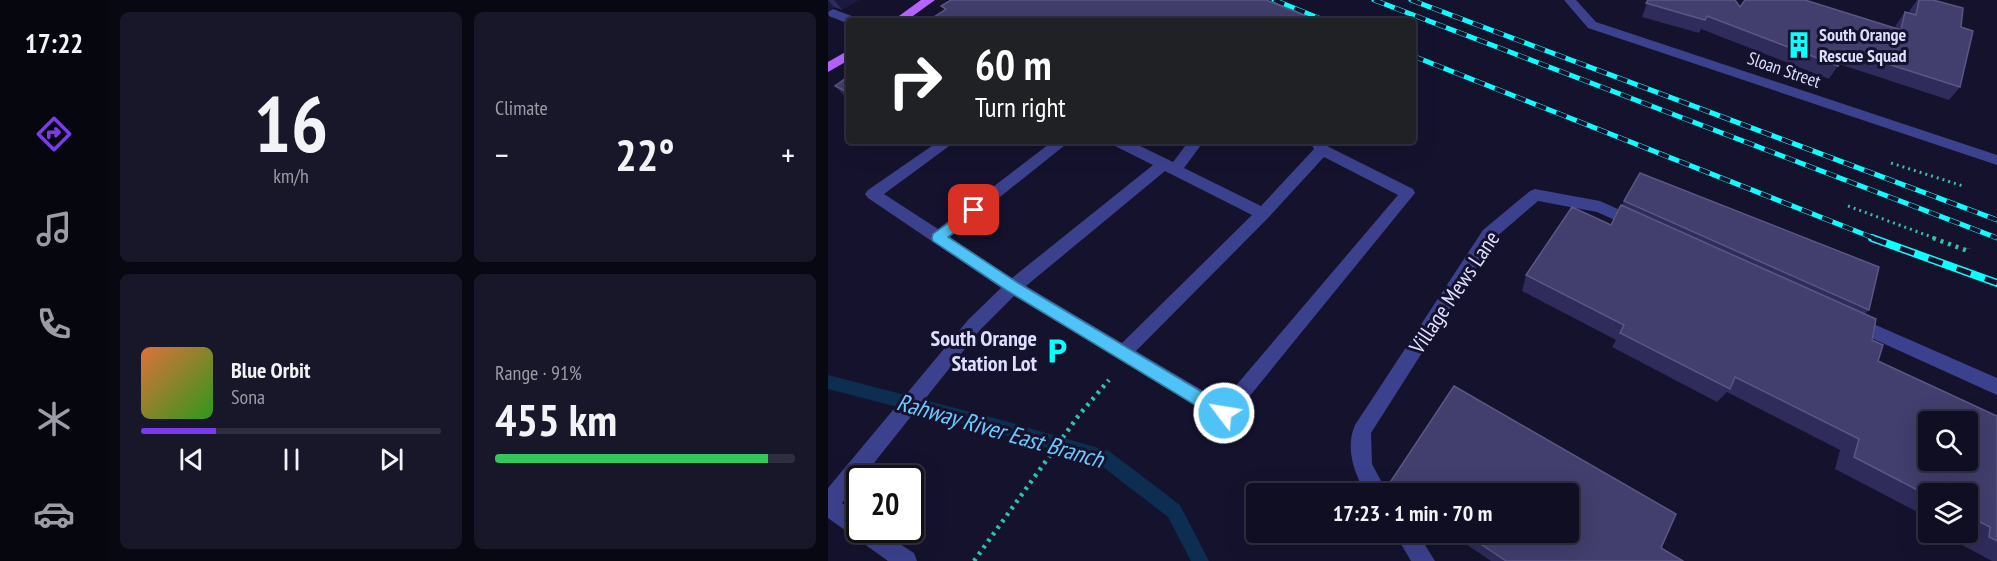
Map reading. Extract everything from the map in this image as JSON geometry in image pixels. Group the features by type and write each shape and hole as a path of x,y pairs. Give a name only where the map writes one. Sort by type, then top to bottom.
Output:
{"main road":[{"path":"902,18 929,0"},
{"path":"828,69 846,56"}],"street":[{"name":"Sloan Street","path":"1570,0 1592,25 1997,160"},
{"path":"833,13 846,18"},
{"path":"945,144 873,194 1013,287 1126,355 1224,413 1408,193 1319,146 1263,214 1126,355"},
{"path":"938,238 1059,144"},
{"path":"1125,144 1263,214"},
{"path":"846,518 828,505 974,325 1013,287 1170,167 1194,144"},
{"name":"Village Mews Lane","path":"1371,483 1360,457 1362,432 1489,234 1535,195 1600,207 1654,231"},
{"path":"1836,314 1997,387"},
{"path":"880,543 906,561"},
{"path":"1412,543 1424,561"}],"path":[{"path":"1891,163 1963,186"},
{"path":"1848,206 1968,251 1968,248"},
{"path":"974,561 1079,415 1126,355"}],"building":[{"path":"951,0 1266,0 1311,18 932,18 946,9 941,6"},
{"path":"1648,0 1735,0 1740,7 1745,0 1805,0 1901,30 1905,12 1916,15 1919,0 1933,0 1963,8 1961,27 1973,31 1960,87 1844,50 1838,66 1707,16 1705,20 1646,3"},
{"path":"846,78 846,92 835,86"},
{"path":"1640,173 1879,267 1869,310 1624,201"},
{"path":"1621,205 1876,319 1872,340 1883,345 1878,361 1997,416 1997,541 1989,537 1990,527 1978,521 1978,483 1918,483 1918,490 1854,457 1859,439 1735,377 1730,389 1620,333 1624,325 1526,275 1572,207 1611,225"},
{"path":"1454,386 1676,514 1661,548 1683,561 1506,561 1479,543 1579,543 1579,483 1390,483"}],"waterway":[{"name":"Rahway River East Branch","path":"828,382 998,426 1103,457 1174,511 1200,561"}],"railway":[{"path":"1274,0 1319,18"},
{"path":"1374,0 1997,238"},
{"path":"1411,0 1997,220"},
{"path":"1416,57 1876,239"},
{"path":"1872,238 1997,283"}],"place":[{"name":"South Orange Rescue Squad","path":"1799,45"},
{"name":"South Orange Station Lot","path":"1057,351"}],"route":[{"path":"974,210 938,238 1013,287 1224,413"}]}
